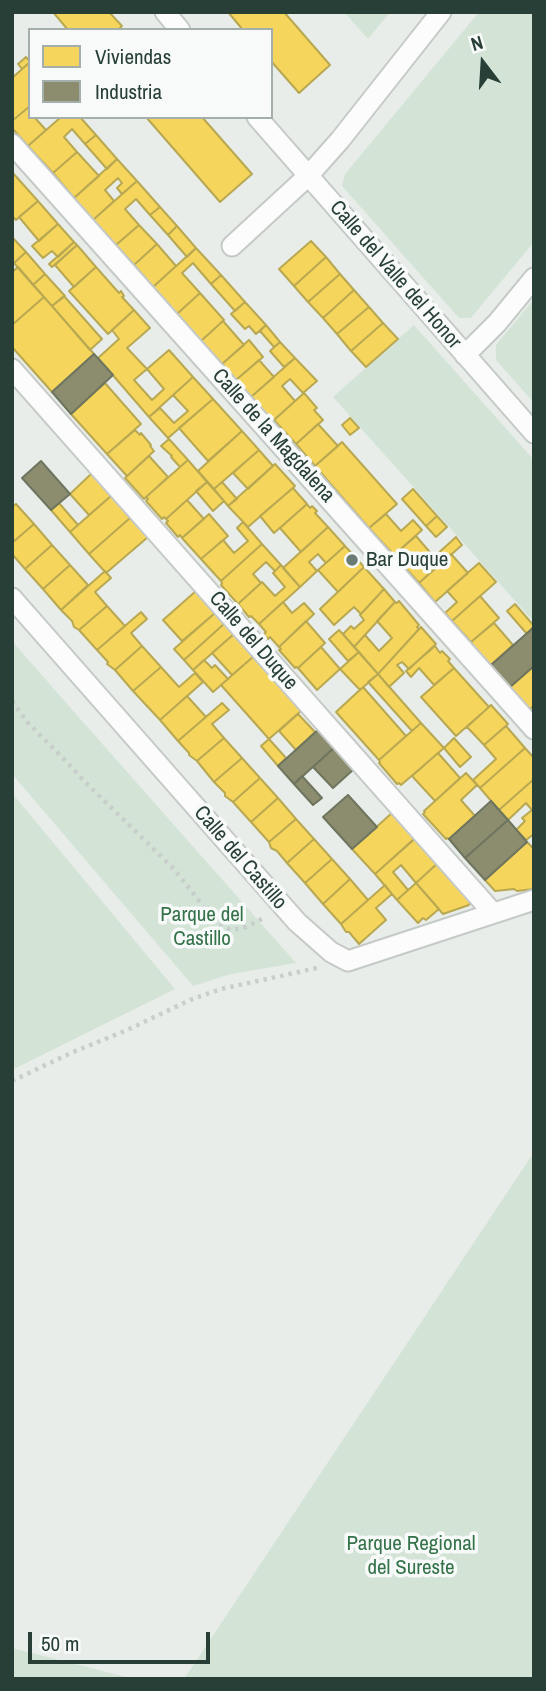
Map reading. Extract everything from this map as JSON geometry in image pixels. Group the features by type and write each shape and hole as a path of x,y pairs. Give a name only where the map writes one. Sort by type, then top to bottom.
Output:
{"street":[{"path":"165,12 178,28"},
{"path":"232,246 308,176 340,140 441,12"},
{"name":"Calle del Valle del Honor","path":"259,119 534,433"},
{"name":"Calle de la Magdalena","path":"12,144 534,729"},
{"path":"465,355 497,323 534,278"},
{"name":"Calle del Duque","path":"12,369 493,913"},
{"name":"Calle del Castillo","path":"12,598 297,922 331,952 348,961"},
{"path":"348,961 534,900"}],"path":[{"path":"12,701 27,723 174,869 218,925 231,930 246,928 262,919"},
{"path":"12,1081 190,1000 221,989 348,961"}],"green space":[{"path":"344,12 390,12 368,39"},
{"path":"479,12 534,12 534,242 471,318 459,318 342,186 345,174"},
{"path":"534,299 534,403 496,360 496,345"},
{"path":"414,325 534,460 534,622 333,397"},
{"name":"Parque del Castillo","path":"12,641 296,963 231,974 193,986 12,774"},
{"path":"12,793 175,989 12,1070"},
{"name":"Parque Regional del Sureste","path":"534,1152 534,1679 184,1679"},
{"path":"12,1648 134,1679 12,1679"}],"building: Viviendas":[{"path":"53,12 109,12 122,26 120,28 66,28"},
{"path":"228,12 284,12 330,65 299,93 273,63 273,28 241,28"},
{"path":"26,57 28,60 28,64 22,69 18,64"},
{"path":"28,64 28,108 12,121 12,78"},
{"path":"28,108 28,119 36,119 46,130 28,146 12,128 12,121"},
{"path":"59,119 82,119 96,135 85,144 72,129 64,137 77,152 53,173 28,146"},
{"path":"148,119 204,119 252,174 220,202"},
{"path":"96,135 117,159 107,169 85,144"},
{"path":"77,152 99,176 74,198 53,173"},
{"path":"117,159 137,181 122,194 117,188 122,183 118,178 105,190 114,201 93,220 74,198"},
{"path":"12,172 38,201 16,220 12,216"},
{"path":"137,181 160,207 150,215 136,199 125,209 139,225 116,245 93,220"},
{"path":"38,201 58,224 39,241 19,217"},
{"path":"160,207 177,226 168,235 150,215"},
{"path":"58,224 74,242 58,257 52,251 43,258 32,246"},
{"path":"139,225 157,244 134,265 116,245"},
{"path":"177,226 196,248 187,257 168,235"},
{"path":"12,237 26,252 14,263 12,261"},
{"path":"311,241 326,257 294,286 279,269"},
{"path":"74,242 77,245 52,267 49,264"},
{"path":"157,244 176,266 153,287 134,265"},
{"path":"77,245 96,267 74,287 55,265"},
{"path":"196,248 221,275 211,284 193,263 182,273 200,293 177,314 153,287"},
{"path":"26,252 45,274 33,285 14,263"},
{"path":"326,257 340,274 308,302 294,286"},
{"path":"18,267 44,297 12,325 12,272"},
{"path":"96,267 119,293 121,291 124,296 122,297 134,310 108,334 69,291"},
{"path":"45,274 65,296 52,306 33,285"},
{"path":"340,274 354,290 323,318 308,302"},
{"path":"221,275 245,302 235,311 211,284"},
{"path":"354,290 369,307 337,334 323,318"},
{"path":"200,293 224,320 201,341 177,314"},
{"path":"64,296 102,339 90,350 52,306"},
{"path":"44,297 94,354 52,392 12,347 12,325"},
{"path":"245,302 266,325 256,334 249,326 245,329 231,314"},
{"path":"369,307 383,323 351,351 337,334"},
{"path":"134,310 150,328 127,348 147,369 169,350 193,377 149,417 98,358 119,339 112,330","holes":["147,369 164,389 152,400 134,380"]},
{"path":"223,321 244,345 222,364 201,341"},
{"path":"383,323 398,339 366,367 351,351"},
{"path":"266,325 280,342 274,347 260,331"},
{"path":"249,340 263,357 236,380 222,364"},
{"path":"280,342 295,358 284,367 270,351"},
{"path":"295,358 317,381 303,393 290,379 282,386 295,401 274,420 271,417 269,419 252,402 254,400 251,397"},
{"path":"259,360 274,377 251,397 236,380"},
{"path":"193,377 213,399 168,438 149,417 160,408 174,423 188,411 173,395"},
{"path":"105,383 141,424 107,454 71,414"},
{"path":"304,393 323,420 296,444 274,420"},
{"path":"213,399 242,431 208,461 179,428"},
{"path":"350,418 359,428 350,435 342,425"},
{"path":"318,424 338,446 315,466 296,444"},
{"path":"135,430 140,435 141,433 154,451 127,476 107,454"},
{"path":"242,431 259,450 214,489 198,471"},
{"path":"169,439 188,460 180,467 161,446"},
{"path":"342,442 397,504 369,528 315,466"},
{"path":"259,450 273,466 248,489 233,473"},
{"path":"149,456 168,477 144,499 125,478"},
{"path":"188,460 207,482 166,519 162,519 146,501 146,497"},
{"path":"275,464 295,486 248,527 228,506"},
{"path":"91,474 95,478 97,475 110,490 108,492 111,496 89,515 70,494"},
{"path":"207,482 224,501 213,511 196,491"},
{"path":"222,482 237,499 228,506 214,489"},
{"path":"293,488 307,504 274,533 260,516"},
{"path":"413,489 437,516 426,526 402,499"},
{"path":"111,496 115,496 130,512 127,514 130,518 89,554 70,532"},
{"path":"187,500 204,519 182,538 166,523 166,519"},
{"path":"59,503 78,525 70,532 51,510"},
{"path":"16,504 34,524 12,543 12,507"},
{"path":"307,504 317,511 315,513 328,527 301,552 280,528"},
{"path":"209,514 228,536 201,559 182,538"},
{"path":"386,514 401,531 413,520 422,530 394,555 369,528"},
{"path":"437,516 447,527 436,537 426,526"},
{"path":"130,518 148,537 106,573 89,554"},
{"path":"243,522 262,544 221,581 201,559 223,540 234,553 248,541 237,528"},
{"path":"34,524 52,545 25,569 12,554 12,543"},
{"path":"328,527 345,546 326,563 318,554 309,562 317,571 300,587 283,568"},
{"path":"416,536 434,557 456,537 462,545 419,583 394,555"},
{"path":"262,544 281,565 275,571 266,562 253,574 261,583 238,604 221,585 221,581"},
{"path":"52,545 70,565 43,589 25,569"},
{"path":"345,546 364,567 338,592 318,570"},
{"path":"451,554 468,573 435,602 419,583"},
{"path":"479,563 496,582 452,621 445,613 457,602 447,591"},
{"path":"70,565 88,585 61,610 43,589"},
{"path":"281,565 300,587 259,624 238,604 262,582 275,596 285,587 273,573"},
{"path":"364,567 384,589 361,614 354,607 334,625 320,609"},
{"path":"105,571 111,578 95,592 107,606 79,630 61,610"},
{"path":"384,589 395,602 354,647 343,634 351,626 354,629 364,620 360,615"},
{"path":"196,591 215,613 182,641 163,620"},
{"path":"480,596 499,618 471,642 452,621"},
{"path":"399,601 419,625 419,629 378,674 354,647 365,635 379,651 392,638 377,621"},
{"path":"283,602 292,613 304,603 314,614 279,647 270,637 268,639 259,624"},
{"path":"515,604 534,626 527,634 507,611"},
{"path":"107,606 125,626 97,650 79,630"},
{"path":"141,612 147,619 131,633 142,646 115,670 97,650"},
{"path":"215,613 225,623 184,660 174,649"},
{"path":"306,621 325,643 295,668 279,647"},
{"path":"225,623 234,634 193,670 184,660"},
{"path":"494,623 513,645 488,666 471,646 471,642"},
{"path":"421,627 436,644 409,669 402,662 397,665 404,673 389,687 378,674"},
{"path":"339,630 359,652 348,661 329,639"},
{"path":"234,634 254,656 232,675 212,653"},
{"path":"142,646 161,667 133,691 115,670"},
{"path":"435,646 450,659 448,661 454,668 434,685 419,668 411,677 406,671"},
{"path":"321,647 340,669 317,690 298,668"},
{"path":"359,652 378,674 360,690 340,669"},
{"path":"254,656 302,710 269,739 221,685"},
{"path":"204,660 212,668 215,665 228,679 213,692 193,670"},
{"path":"534,666 534,706 527,711 508,689"},
{"path":"161,667 179,687 195,673 203,682 160,720 133,691"},
{"path":"454,668 489,707 456,736 421,697"},
{"path":"378,674 421,723 412,731 368,682"},
{"path":"363,687 406,736 379,760 336,712"},
{"path":"187,696 206,717 178,741 160,720"},
{"path":"222,703 229,710 212,724 224,738 197,761 178,741"},
{"path":"491,705 508,724 484,745 467,727"},
{"path":"298,714 315,732 296,750 279,731"},
{"path":"421,723 444,748 401,785 397,784 379,760"},
{"path":"506,726 525,748 480,788 473,780 496,759 484,745"},
{"path":"224,738 242,758 214,782 197,761"},
{"path":"454,738 471,757 460,767 444,748"},
{"path":"269,739 286,758 278,766 261,746"},
{"path":"525,748 534,758 534,779 499,810 480,788"},
{"path":"438,753 460,778 435,801 412,776"},
{"path":"242,758 260,778 233,802 214,782"},
{"path":"466,773 477,785 461,800 475,816 446,839 423,814"},
{"path":"260,778 278,798 251,822 233,802"},
{"path":"534,779 534,834 526,840 516,830 525,821 522,818 532,810 526,803 508,820 499,810"},
{"path":"278,798 296,819 269,842 251,822"},
{"path":"393,812 418,836 375,874 352,849"},
{"path":"296,819 314,839 287,863 271,848 269,842"},
{"path":"415,838 438,863 416,883 401,865 393,872 408,890 397,900 375,874"},
{"path":"314,839 332,859 305,883 287,863"},
{"path":"527,842 534,849 534,889 495,891 485,880"},
{"path":"332,859 350,879 323,904 305,883"},
{"path":"440,861 471,900 469,905 443,914 416,883"},
{"path":"350,879 368,900 341,924 323,904"},
{"path":"416,883 439,909 418,923 397,900"},
{"path":"385,885 392,894 376,908 386,920 359,944 341,924"}],"building: Industria":[{"path":"94,354 113,375 71,414 52,392"},
{"path":"41,461 70,494 51,510 22,478"},
{"path":"534,627 534,666 510,687 491,665"},
{"path":"319,729 335,747 294,784 278,766"},
{"path":"335,747 354,769 333,788 313,767"},
{"path":"302,776 322,798 313,805 294,784"},
{"path":"348,795 377,827 352,849 323,817"},
{"path":"491,801 508,820 465,858 449,839"},
{"path":"508,820 527,842 485,880 465,858"}],"place":[{"name":"Bar Duque","path":"352,560"}]}
